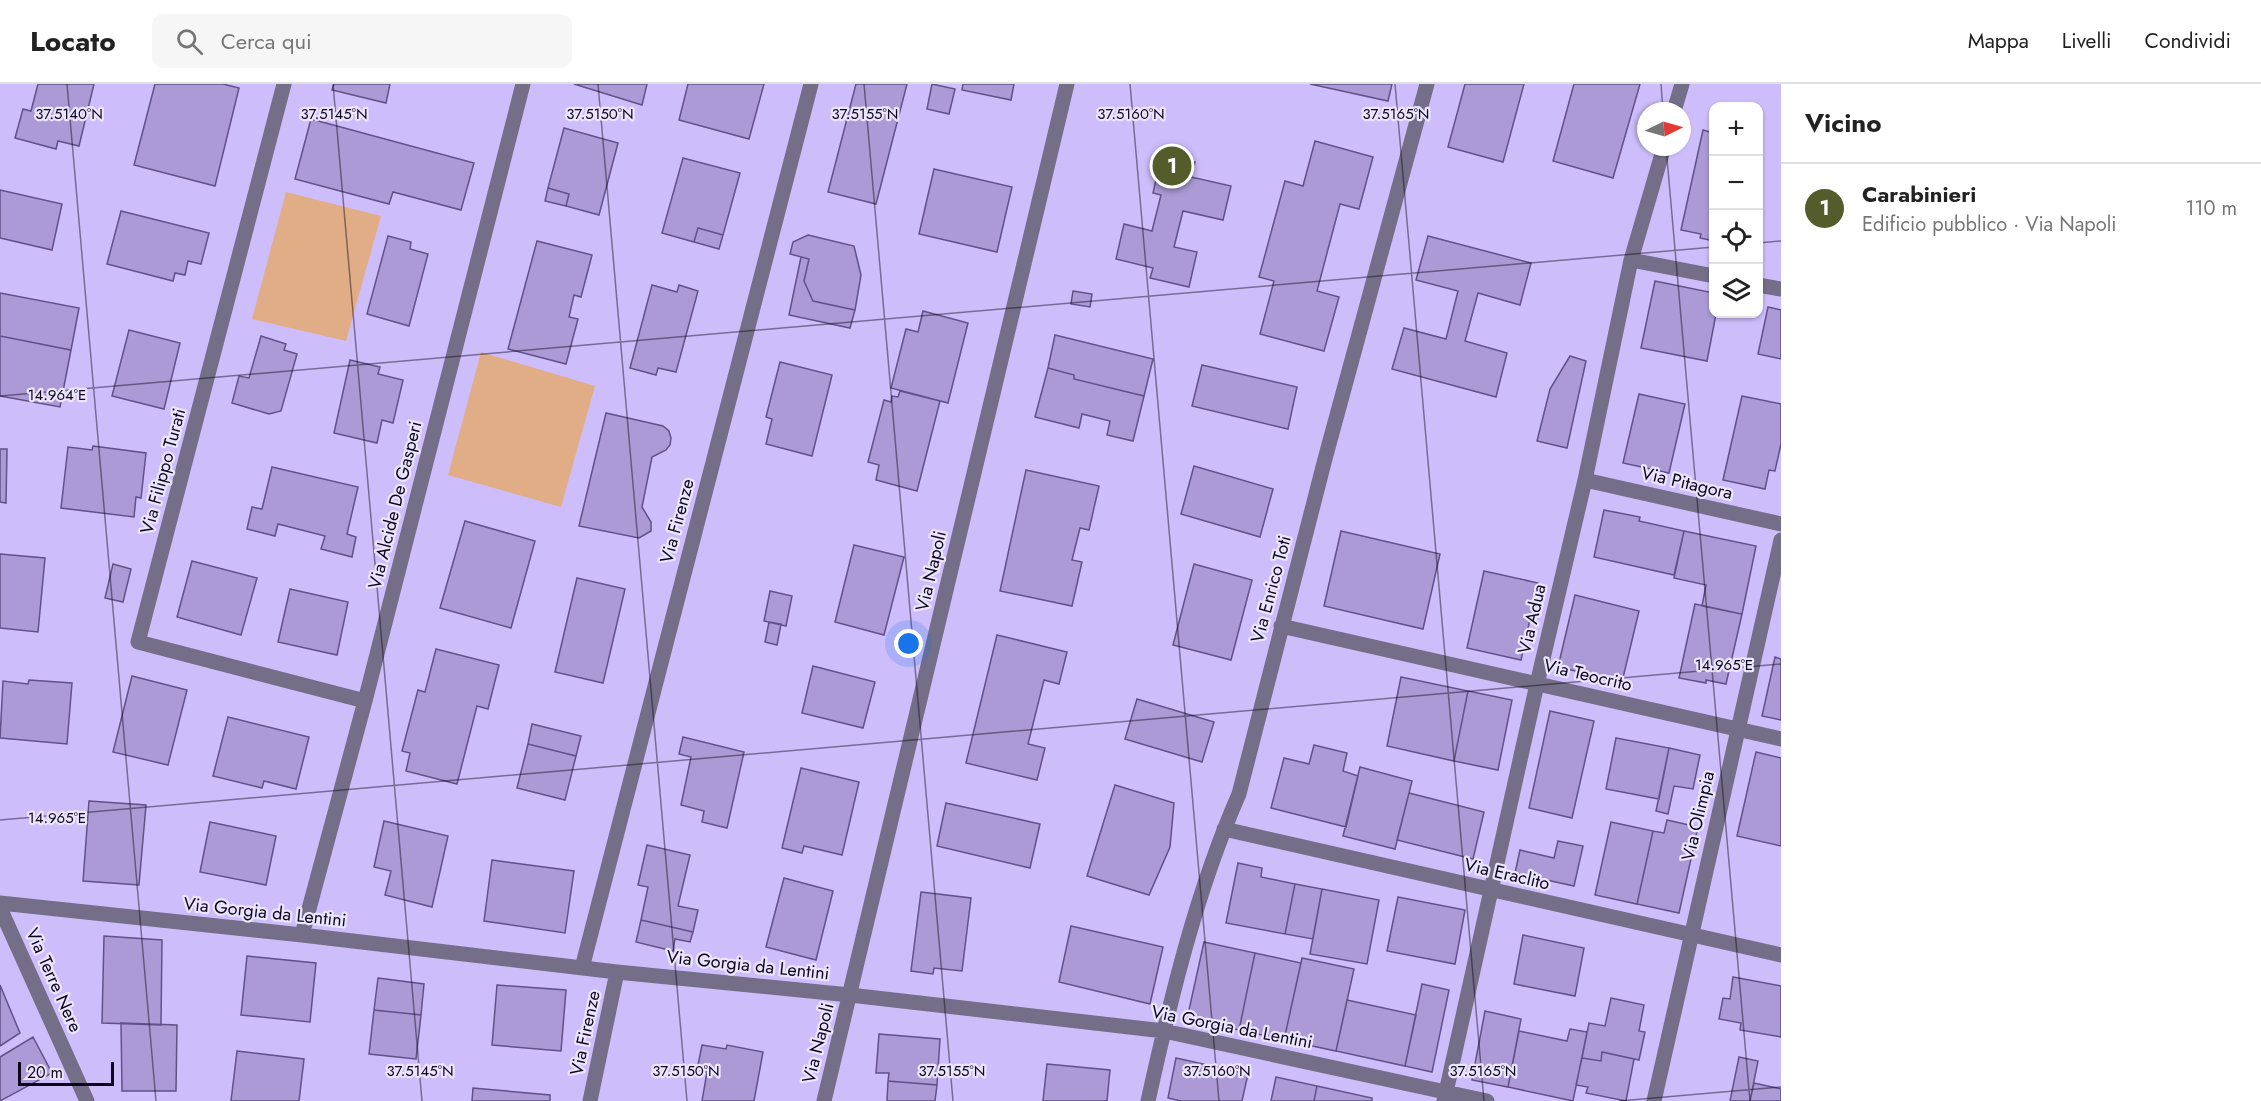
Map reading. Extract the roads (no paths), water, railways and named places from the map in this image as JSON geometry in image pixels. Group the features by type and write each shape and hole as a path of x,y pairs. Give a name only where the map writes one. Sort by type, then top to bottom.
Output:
{"street":[{"name":"Via Filippo Turati","path":"284,84 138,642 364,701"},
{"name":"Via Alcide De Gasperi","path":"302,935 523,84"},
{"name":"Via Firenze","path":"582,968 811,84"},
{"name":"Via Napoli","path":"824,1101 1067,84"},
{"name":"Via Enrico Toti","path":"1148,1101 1192,920 1224,829 1239,794 1281,626 1427,84"},
{"path":"1677,102 1682,84"},
{"name":"Via Adua","path":"1445,1096 1585,480 1631,260 1661,156"},
{"path":"1631,260 1709,275"},
{"path":"1763,286 1781,289"},
{"name":"Via Pitagora","path":"1585,480 1781,524"},
{"name":"Via Olimpia","path":"1654,1101 1781,540"},
{"name":"Via Teocrito","path":"1281,626 1781,739"},
{"name":"Via Eraclito","path":"1224,829 1781,955"},
{"name":"Via Gorgia da Lentini","path":"0,903 1164,1031 1445,1096 1486,1101"},
{"name":"Via Terre Nere","path":"0,908 87,1101"},
{"name":"Via Firenze","path":"590,1101 617,972"}],"place":[{"name":"Carabinieri","path":"1172,166"}]}
